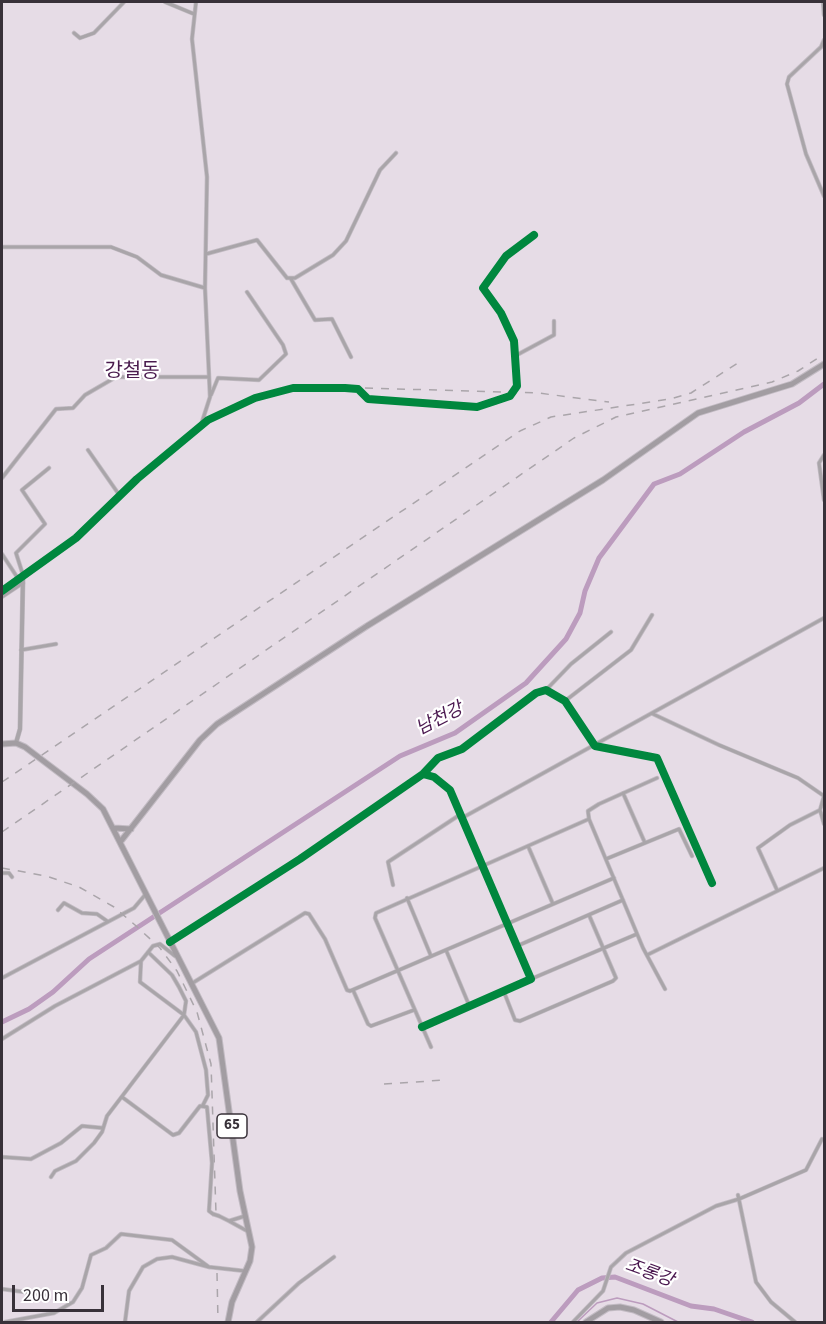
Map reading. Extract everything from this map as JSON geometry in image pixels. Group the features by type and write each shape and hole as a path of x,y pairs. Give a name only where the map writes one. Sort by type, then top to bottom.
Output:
{"main road":[{"path":"121,841 200,740 217,723 367,626 603,480 698,413 792,384 825,364"},
{"path":"2,744 16,743"},
{"name":"65","path":"16,743 99,804 121,841 216,1032 223,1051 240,1191 252,1251 246,1271 233,1296 228,1323"},
{"path":"114,828 131,829"},
{"path":"586,1323 609,1308 620,1307 634,1310 661,1323"}],"street":[{"path":"74,33 80,38 94,33 124,2"},
{"path":"165,2 194,14"},
{"path":"196,2 192,39 207,177 205,288 210,397"},
{"path":"823,2 825,15"},
{"path":"825,40 821,47 789,77 787,84 806,154 825,196"},
{"path":"291,279 333,255 346,241 380,170 396,153"},
{"path":"2,597 76,538 120,496 200,427 245,402 285,389 358,389 368,399 477,407 496,402 514,393 517,386 514,342 501,313 483,288 506,256 534,235"},
{"path":"206,254 257,240 278,268 291,279 315,320 332,319 351,357"},
{"path":"2,247 111,247 141,260 161,274 205,288"},
{"path":"200,427 218,378 259,380 286,354 284,345 247,292"},
{"path":"515,356 555,335 554,321"},
{"path":"2,477 56,409 73,408 85,395 116,376 208,377"},
{"path":"88,450 120,496"},
{"path":"825,454 819,464 825,500"},
{"path":"16,743 20,729 22,580 16,552 45,524 22,490 49,468"},
{"path":"2,554 22,580"},
{"path":"2,591 22,580"},
{"path":"565,700 632,650 652,615"},
{"path":"393,885 388,862 461,816 595,746 825,618"},
{"path":"168,939 300,859 423,774 438,758 462,749 536,693 546,690 571,664 611,632"},
{"path":"21,650 56,644"},
{"path":"546,690 565,700 595,746 657,758 712,883"},
{"path":"653,713 798,778 824,796 820,810 825,824"},
{"path":"423,774 444,783 450,790 531,979"},
{"path":"657,778 588,811 588,819 647,956 665,989"},
{"path":"623,793 645,843"},
{"path":"777,890 758,848 790,825 820,810"},
{"path":"431,1047 375,916 378,910 588,819"},
{"path":"606,859 679,829 692,856"},
{"path":"528,846 553,904"},
{"path":"647,956 825,868"},
{"path":"2,873 9,873 12,877"},
{"path":"191,984 305,913 309,914 325,939 347,990 353,990 614,878"},
{"path":"2,978 134,908 146,893"},
{"path":"406,898 431,957"},
{"path":"517,946 623,900"},
{"path":"57,910 64,903 87,915 99,915 107,921"},
{"path":"504,992 515,1020 520,1021 575,999 616,978 589,915"},
{"path":"422,1027 638,934"},
{"path":"2,1039 54,1006 141,961 148,952 160,944 178,959"},
{"path":"446,950 469,1005"},
{"path":"51,1177 55,1171 81,1157 94,1143 107,1116 184,1015 186,1001 179,987 172,975 148,952"},
{"path":"121,1097 173,1135 179,1133 203,1105 208,1095 204,1055 196,1032 184,1015 140,982 141,961"},
{"path":"353,990 371,1026 414,1010"},
{"path":"203,1105 208,1112 210,1127 212,1163 209,1211 249,1232"},
{"path":"2,1157 31,1160 55,1147 82,1126 103,1128"},
{"path":"573,1323 601,1294 609,1271 617,1260 634,1248 716,1206 806,1170 822,1139"},
{"path":"738,1197 756,1282 771,1302 795,1323"},
{"path":"229,1221 245,1216"},
{"path":"5,1323 54,1313 73,1302 82,1288 91,1255 106,1248 121,1234 156,1236 177,1242 208,1267"},
{"path":"125,1323 129,1291 143,1267 164,1257 208,1267 246,1271"},
{"path":"257,1323 299,1283 334,1257"},
{"path":"2,1289 46,1295"}],"waterway":[{"name":"남천강","path":"2,1022 29,1009 53,992 89,959 400,756 455,733 526,683 566,639 580,613 585,591 599,558 654,484 680,474 744,432 799,403 824,384"},
{"name":"조롱강","path":"551,1322 578,1290 602,1278 615,1277 691,1306 714,1309 752,1322"},
{"path":"577,1322 597,1303 617,1298 643,1304 678,1322"}],"railway":[{"path":"2,832 574,438 616,417 772,382 798,371 824,354"},
{"path":"2,782 520,431 551,417 670,399 691,393 741,361"},
{"path":"365,388 538,393 609,402"},
{"path":"2,868 46,876 79,887 114,907 160,948 177,971 197,1012 211,1064 216,1213"},
{"path":"384,1084 445,1080"},
{"path":"217,1273 218,1322"}],"cycle path":[{"path":"2,591 76,538 137,479 208,420 255,398 293,388 345,388 358,389 368,399 477,407 510,396 517,386 514,341 501,313 483,288 506,256 534,235"},
{"path":"423,774 438,758 462,749 536,693 546,690 565,701 595,746 657,758 712,883"},
{"path":"170,942 300,859 423,774 434,777 450,790 531,979 422,1027"}],"district":[{"name":"강철동","path":"132,373"}]}
